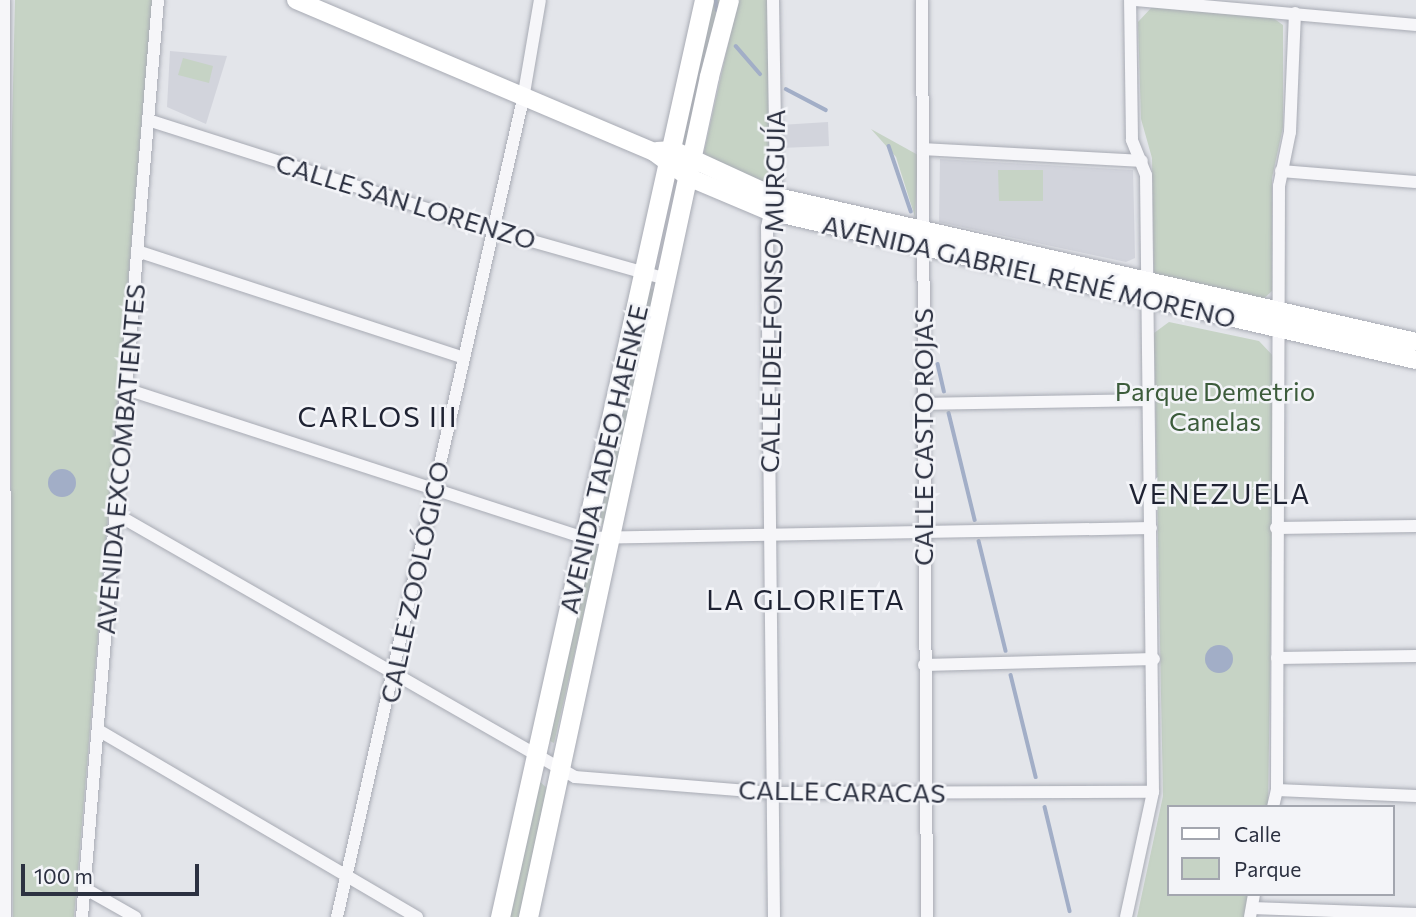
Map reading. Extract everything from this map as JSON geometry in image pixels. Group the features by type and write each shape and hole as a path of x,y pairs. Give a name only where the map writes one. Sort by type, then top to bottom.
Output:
{"main road":[{"name":"AVENIDA TADEO HAENKE","path":"500,917 646,273 665,156 704,0"},
{"name":"AVENIDA TADEO HAENKE","path":"528,917 729,0"}],"street":[{"path":"4,0 2,448 5,917"},
{"name":"AVENIDA EXCOMBATIENTES","path":"82,917 158,0"},
{"name":"AVENIDA GABRIEL RENÉ MORENO","path":"296,0 523,99 665,156 771,204 1147,291 1278,329 1416,360"},
{"name":"CALLE ZOOLÓGICO","path":"337,917 394,677 433,491 523,99 540,0"},
{"name":"CALLE IDELFONSO MURGUÍA","path":"773,0 769,536 774,917"},
{"name":"CALLE CASTO ROJAS","path":"922,0 922,404 927,917"},
{"path":"1126,917 1153,792 1154,659 1147,291 1142,161 1132,139 1130,0"},
{"path":"1136,0 1227,4 1416,25"},
{"path":"1273,805 1276,790 1278,310 1282,171 1290,132 1295,13"},
{"name":"CALLE SAN LORENZO","path":"148,120 493,230 666,279"},
{"path":"923,149 1142,161"},
{"path":"1282,171 1416,182"},
{"path":"137,251 464,358"},
{"name":"AVENIDA GABRIEL RENÉ MORENO","path":"1147,291 1278,310 1416,342"},
{"path":"126,389 433,491 585,538 1151,528"},
{"path":"922,404 1147,400"},
{"name":"CALLE CARACAS","path":"116,514 394,677 559,771 575,777 772,793 925,795 1153,792"},
{"path":"1276,528 1416,526"},
{"path":"1277,658 1416,656"},
{"path":"924,666 1154,659"},
{"path":"98,730 417,917"},
{"path":"1276,790 1416,796"},
{"path":"84,888 135,917"},
{"path":"1251,912 1416,914"}],"shaded area":[{"path":"170,51 227,56 206,124 167,107"},
{"path":"828,122 829,146 781,148 780,125"},
{"path":"940,159 1133,170 1135,258 1126,262 939,222"}],"green space":[{"path":"15,0 152,0 74,917 13,917 10,213"},
{"path":"712,0 721,0 685,149 682,147"},
{"path":"738,0 768,0 771,179 767,185 707,158 704,152"},
{"name":"Parque Demetrio Canelas","path":"1152,7 1273,18 1283,25 1283,127 1272,178 1272,291 1260,302 1154,274 1152,158 1141,119 1138,22"},
{"path":"183,58 213,66 209,83 178,75"},
{"path":"871,129 918,155 915,217 896,157"},
{"path":"998,170 1043,170 1043,201 999,201"},
{"path":"650,289 656,290 603,524 598,527"},
{"name":"Parque Demetrio Canelas","path":"1169,322 1259,341 1275,358 1268,805 1168,805 1168,896 1250,896 1245,917 1137,917 1163,796 1154,333"},
{"path":"592,545 599,547 554,743 548,740"},
{"path":"539,781 547,788 519,917 508,917"}],"water":[{"path":"62,469 72,473 76,483 72,493 62,497 52,493 48,483 52,473"},
{"path":"1219,645 1229,649 1233,659 1229,669 1219,673 1209,669 1205,659 1209,649"}],"waterway":[{"path":"716,0 717,10"},
{"path":"736,46 760,74"},
{"path":"786,89 826,110"},
{"path":"889,146 911,211"},
{"path":"938,364 944,391"},
{"path":"949,413 975,520"},
{"path":"979,541 1006,651"},
{"path":"1011,675 1036,777"},
{"path":"1045,807 1070,911"}],"district":[{"name":"CARLOS III","path":"378,416"},
{"name":"VENEZUELA","path":"1220,493"},
{"name":"LA GLORIETA","path":"806,599"}]}
